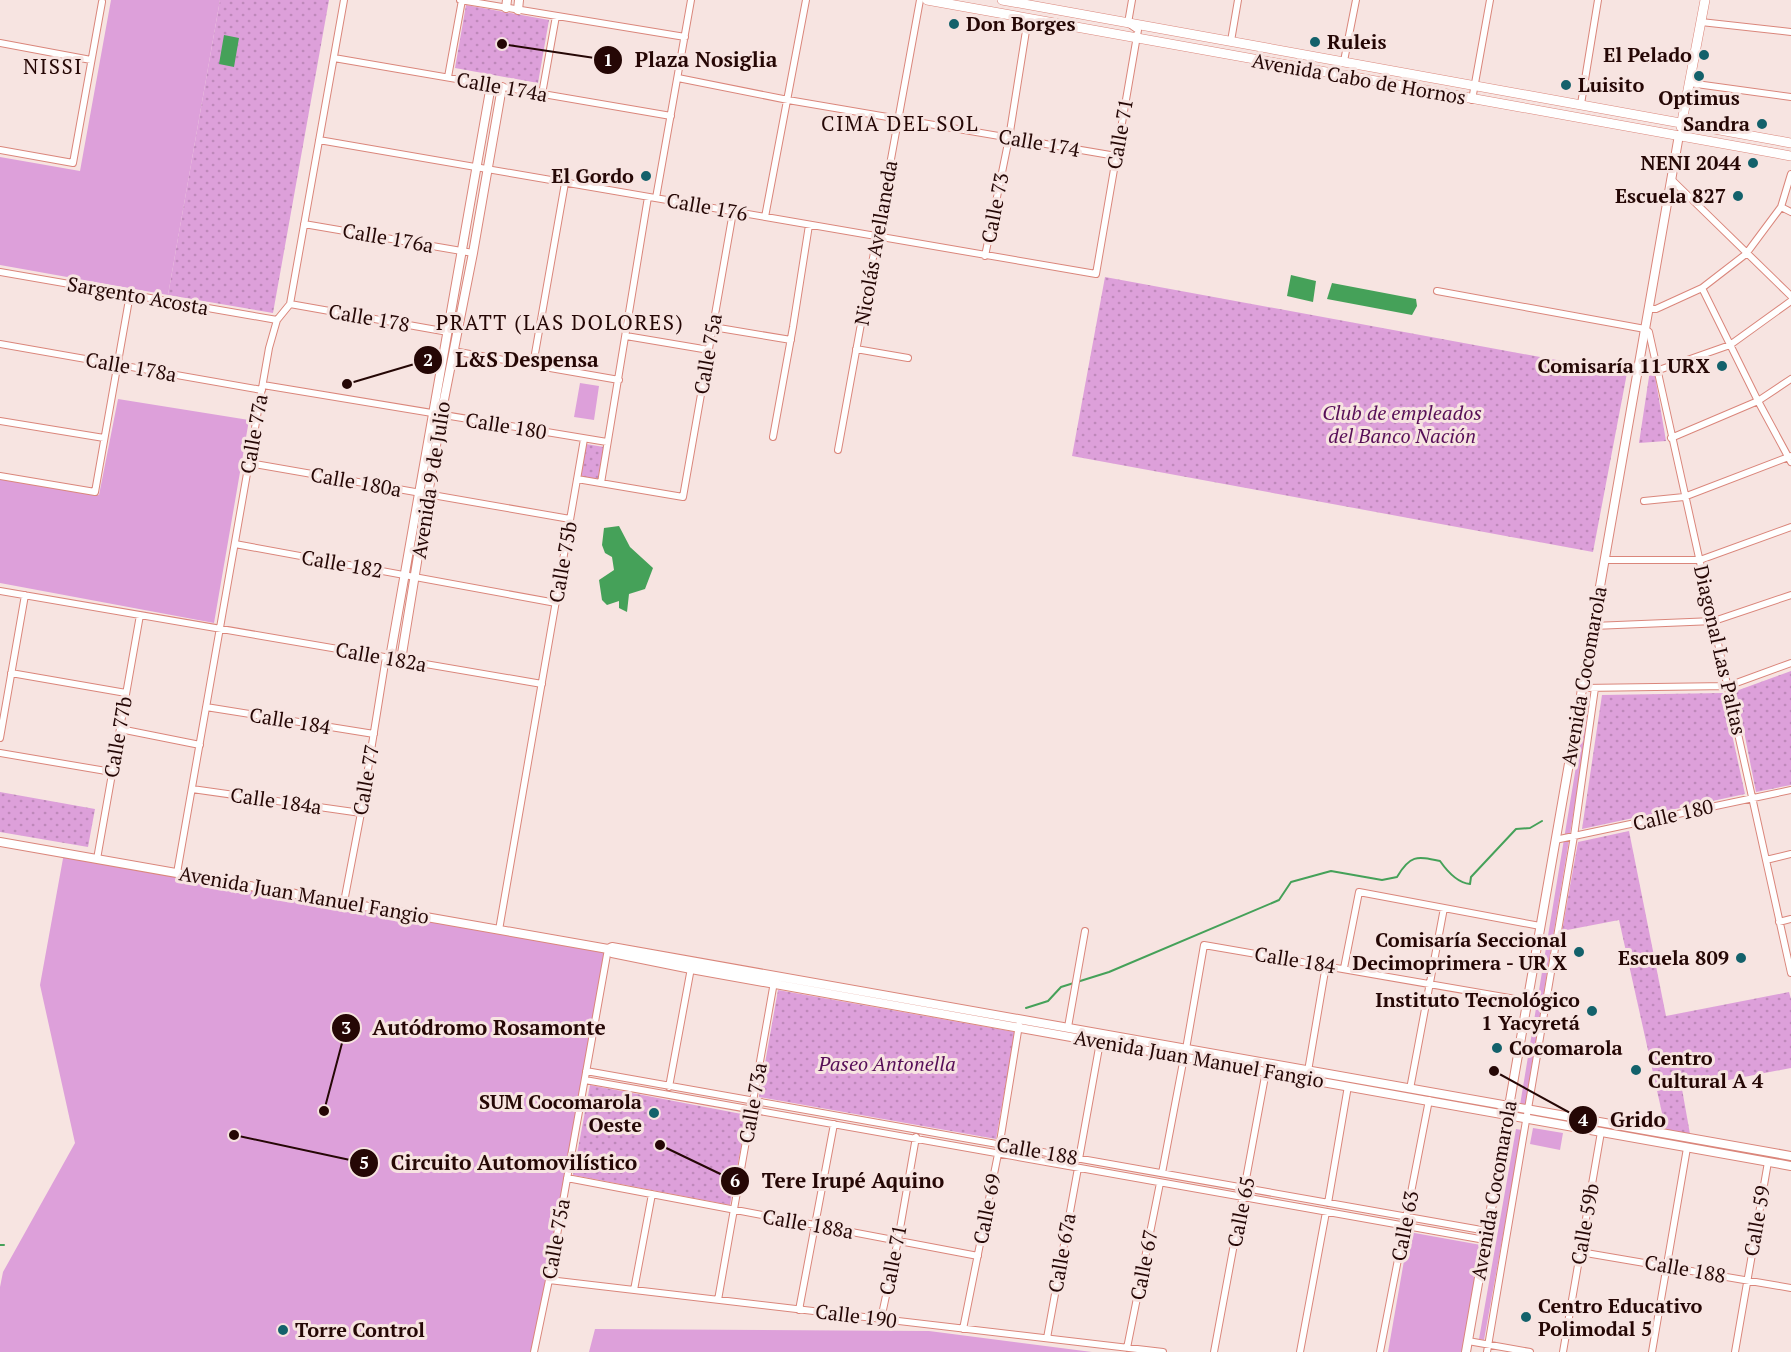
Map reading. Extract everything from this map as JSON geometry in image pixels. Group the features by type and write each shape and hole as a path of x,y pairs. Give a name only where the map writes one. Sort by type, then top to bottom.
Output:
{"main road":[{"path":"518,10 519,0"},
{"name":"Avenida Cabo de Hornos","path":"927,0 1791,156"},
{"name":"Avenida Cabo de Hornos","path":"1002,0 1791,143"},
{"name":"Avenida Cocomarola","path":"1466,1352 1648,309 1705,0"},
{"name":"Avenida 9 de Julio","path":"388,658 419,493 453,351 473,253 491,85"},
{"name":"Avenida 9 de Julio","path":"401,660 429,494 448,332 462,251 502,87"},
{"name":"Avenida Juan Manuel Fangio","path":"0,842 608,949 612,947 691,965 1019,1023 1100,1042 1308,1071 1410,1089 1508,1111 1526,1119 1791,1166"},
{"name":"Avenida Juan Manuel Fangio","path":"1019,1023 1068,1027 1266,1071 1429,1100 1508,1111 1528,1110 1791,1156"}],"street":[{"name":"Calle 77a","path":"177,873 269,348 277,320 290,304 344,0"},
{"path":"448,77 461,0 507,4 518,10 685,37"},
{"path":"656,198 691,0"},
{"path":"765,216 806,0"},
{"name":"Nicolás Avellaneda","path":"838,450 920,0"},
{"path":"1132,0 1128,23 1138,30 1137,38"},
{"path":"1231,41 1239,0"},
{"path":"1344,62 1356,0"},
{"path":"1472,99 1490,0"},
{"path":"1581,104 1598,0"},
{"path":"0,150 73,163 102,2"},
{"path":"542,94 556,16"},
{"name":"Calle 73","path":"985,256 1009,138 1028,18"},
{"path":"1701,22 1791,32"},
{"name":"Calle 71","path":"1096,274 1137,38"},
{"path":"0,43 91,60"},
{"name":"Calle 174a","path":"334,58 671,116"},
{"name":"Calle 174","path":"678,78 788,100 1116,156"},
{"path":"1689,83 1791,97"},
{"name":"Calle 176","path":"319,140 1096,274"},
{"path":"1648,309 1656,309 1702,288 1746,254 1780,207 1791,174"},
{"path":"1671,179 1791,296"},
{"path":"533,365 565,183"},
{"path":"577,479 601,483 648,197"},
{"path":"1780,207 1791,212"},
{"name":"Calle 75a","path":"601,483 683,497 733,212"},
{"name":"Calle 176a","path":"304,224 473,253"},
{"path":"773,437 809,225"},
{"name":"Sargento Acosta","path":"0,272 277,320"},
{"path":"1644,501 1684,497 1790,459 1758,401 1702,288"},
{"path":"1437,291 1645,329"},
{"path":"0,476 95,492 129,294"},
{"path":"1656,371 1730,345 1791,302"},
{"name":"Calle 178","path":"290,304 448,332"},
{"path":"713,327 791,340"},
{"name":"Diagonal Las Paltas","path":"1645,329 1649,332 1791,973"},
{"path":"626,336 709,350"},
{"name":"Calle 178a","path":"0,344 117,365 263,387"},
{"path":"856,349 908,358"},
{"path":"453,351 618,380"},
{"path":"1671,438 1758,401 1791,379"},
{"name":"Calle 180","path":"263,387 607,442"},
{"path":"0,421 105,438"},
{"name":"Calle 75b","path":"499,930 584,439"},
{"name":"Calle 180a","path":"249,463 570,519"},
{"path":"1604,560 1700,560 1791,526"},
{"name":"Calle 182","path":"235,544 556,603"},
{"path":"0,591 220,629"},
{"path":"0,738 2,709 25,595"},
{"path":"1593,626 1714,621 1791,595"},
{"name":"Calle 77b","path":"97,859 140,615"},
{"name":"Calle 182a","path":"220,629 542,684"},
{"name":"Calle 77","path":"344,902 388,658"},
{"path":"1582,688 1728,686 1791,663"},
{"path":"11,673 126,693"},
{"path":"1488,1348 1574,836 1595,688"},
{"name":"Calle 184","path":"206,707 374,734"},
{"path":"120,729 200,745"},
{"path":"0,753 112,772"},
{"name":"Calle 184a","path":"192,789 361,813"},
{"name":"Calle 180","path":"1556,840 1791,790"},
{"path":"1766,860 1791,854"},
{"path":"1344,968 1359,892 1540,926"},
{"path":"1410,1089 1444,908"},
{"path":"1779,922 1791,919"},
{"path":"1068,1027 1085,931"},
{"name":"Calle 184","path":"1185,1053 1204,945 1430,982 1527,1001"},
{"name":"Calle 75a","path":"534,1352 608,949"},
{"path":"668,1095 691,965"},
{"path":"1308,1071 1326,965"},
{"name":"Calle 73a","path":"718,1300 775,980"},
{"name":"Calle 69","path":"963,1329 998,1154 1019,1023"},
{"path":"1079,1159 1100,1042"},
{"path":"1162,1173 1185,1053"},
{"name":"Calle 188","path":"586,1071 1407,1217 1486,1236"},
{"name":"Calle 65","path":"1214,1352 1266,1071"},
{"name":"Calle 188","path":"585,1080 1405,1226 1486,1236"},
{"path":"1328,1203 1348,1086"},
{"name":"Calle 63","path":"1380,1352 1429,1100"},
{"path":"798,1310 834,1124"},
{"name":"Calle 71","path":"881,1319 898,1240 917,1130"},
{"name":"Calle 59b","path":"1563,1352 1601,1132"},
{"path":"1652,1352 1687,1148"},
{"name":"Calle 59","path":"1735,1352 1768,1162"},
{"name":"Calle 67a","path":"1047,1338 1078,1168"},
{"name":"Calle 188a","path":"567,1178 978,1256"},
{"name":"Calle 67","path":"1127,1348 1160,1183"},
{"path":"634,1290 651,1194"},
{"path":"1300,1352 1326,1212"},
{"name":"Calle 188","path":"1580,1252 1791,1288"},
{"name":"Calle 190","path":"549,1280 1163,1352"},
{"path":"1468,1341 1488,1348 1530,1352"}],"green space":[{"path":"111,0 220,0 168,295 0,265 0,157 80,171"},
{"path":"220,0 329,0 273,313 168,295"},
{"path":"466,5 549,20 538,83 455,68"},
{"name":"Club de empleados del Banco Nación","path":"1105,277 1627,373 1593,552 1072,456"},
{"path":"1650,370 1654,370 1666,441 1639,443"},
{"path":"580,383 599,386 594,420 574,417"},
{"path":"118,399 249,420 214,623 0,583 0,477 99,495"},
{"path":"586,444 604,447 599,479 581,477"},
{"path":"1791,671 1791,785 1756,792 1736,691"},
{"path":"1723,693 1745,794 1582,829 1602,695"},
{"path":"1586,706 1591,707 1525,1106 1520,1105"},
{"path":"0,792 95,809 88,847 0,832"},
{"path":"1629,831 1666,1016 1789,992 1791,999 1791,1068 1682,1089 1690,1134 1666,1131 1619,920 1562,931 1578,842"},
{"path":"64,853 608,949 535,1352 0,1352 0,1287 3,1272 75,1143 40,985"},
{"name":"Paseo Antonella","path":"778,990 1015,1032 996,1139 759,1097"},
{"path":"590,1085 747,1115 730,1205 573,1175"},
{"path":"1533,1128 1563,1133 1560,1150 1530,1144"},
{"path":"1516,1129 1522,1130 1484,1340 1479,1339"},
{"path":"1409,1232 1481,1245 1462,1352 1388,1352"},
{"path":"595,1329 929,1331 1092,1352 589,1352"}],"shaded area":[{"path":"224,35 239,38 234,67 219,64"},
{"path":"1291,275 1316,281 1313,302 1287,296"},
{"path":"1332,283 1416,299 1417,306 1412,315 1327,299"},
{"path":"619,526 630,547 653,568 645,589 629,594 627,612 619,608 619,601 607,605 602,600 599,580 614,570 612,557 605,553 602,545 604,528"}],"waterway":[{"path":"1026,1008 1048,1001 1061,987 1109,972 1279,900 1291,882 1331,871 1382,880 1397,877 1410,861 1425,858 1440,861 1457,879 1470,884 1471,877 1516,829 1530,828 1542,821"}],"place":[{"name":"Don Borges","path":"954,24"},
{"name":"Ruleis","path":"1315,42"},
{"name":"Plaza Nosiglia","path":"502,44"},
{"name":"El Pelado","path":"1704,55"},
{"name":"Optimus","path":"1699,76"},
{"name":"Luisito","path":"1566,85"},
{"name":"Sandra","path":"1762,124"},
{"name":"NENI 2044","path":"1753,163"},
{"name":"El Gordo","path":"646,176"},
{"name":"Escuela 827","path":"1738,196"},
{"name":"Comisaría 11 URX","path":"1722,366"},
{"name":"L&S Despensa","path":"347,384"},
{"name":"Comisaría Seccional Decimoprimera - UR X","path":"1579,952"},
{"name":"Escuela 809","path":"1741,958"},
{"name":"Instituto Tecnológico 1 Yacyretá","path":"1592,1011"},
{"name":"Cocomarola","path":"1497,1048"},
{"name":"Centro Cultural A 4","path":"1636,1070"},
{"name":"Grido","path":"1494,1071"},
{"name":"Autódromo Rosamonte","path":"324,1111"},
{"name":"SUM Cocomarola Oeste","path":"654,1113"},
{"name":"Circuito Automovilístico","path":"234,1135"},
{"name":"Tere Irupé Aquino","path":"660,1145"},
{"name":"Centro Educativo Polimodal 5","path":"1526,1317"},
{"name":"Torre Control","path":"283,1330"}],"district":[{"name":"NISSI","path":"53,67"},
{"name":"CIMA DEL SOL","path":"900,124"},
{"name":"PRATT (LAS DOLORES)","path":"560,323"}]}
